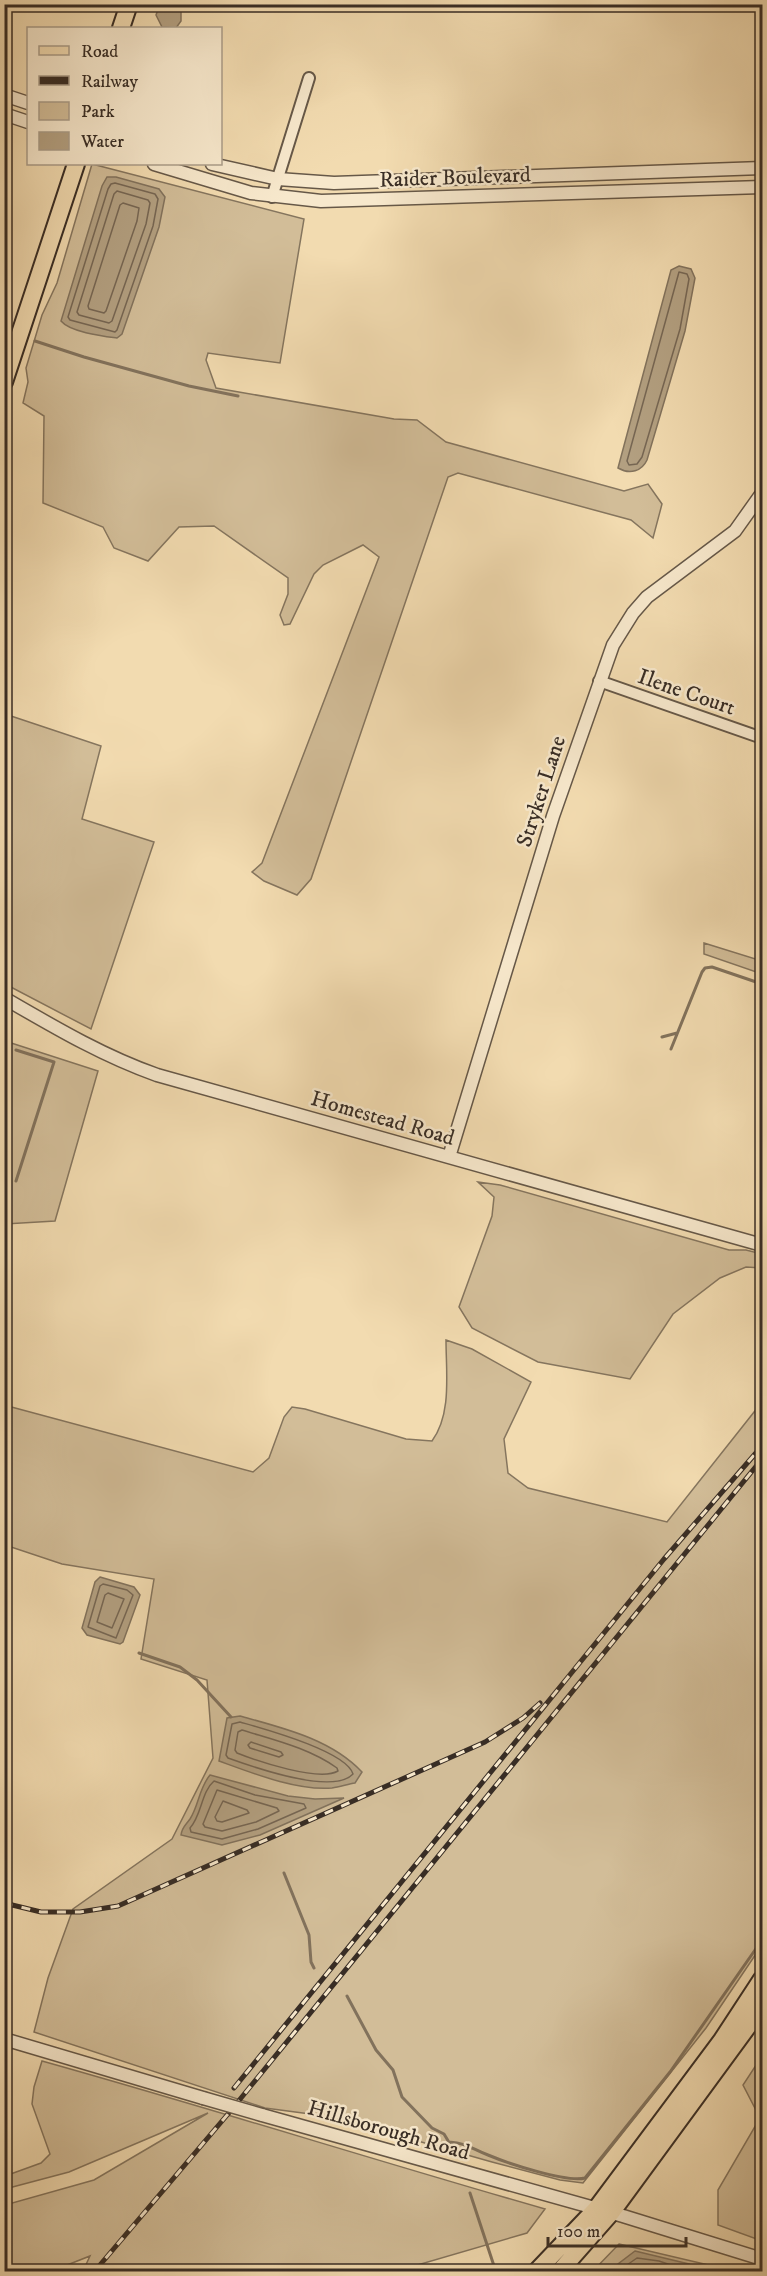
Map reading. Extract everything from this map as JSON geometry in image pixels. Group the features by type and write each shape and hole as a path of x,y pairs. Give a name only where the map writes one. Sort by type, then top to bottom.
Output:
{"main road":[{"path":"121,27 129,4"},
{"path":"4,382 76,165"},
{"path":"536,2271 604,2211 762,1979"},
{"path":"559,2271 762,2007"}],"street":[{"path":"272,197 309,78"},
{"path":"4,95 27,103"},
{"path":"4,114 27,122"},
{"name":"Raider Boulevard","path":"157,165 219,185 272,197 321,201 762,187"},
{"name":"Raider Boulevard","path":"216,165 278,179 334,183 762,168"},
{"name":"Stryker Lane","path":"449,1157 553,816 613,645 633,613 661,586 735,531 762,493"},
{"name":"Ilene Court","path":"599,681 762,738"},
{"name":"Homestead Road","path":"4,998 81,1042 141,1069 219,1093 762,1245"},
{"name":"Hillsborough Road","path":"4,2039 262,2115 604,2211 762,2259"}],"green space":[{"path":"92,165 304,219 280,363 208,353 206,360 216,388 394,419 417,420 446,442 624,491 648,484 662,504 653,538 631,520 458,473 448,477 311,879 297,895 264,881 252,872 262,863 379,557 363,545 323,565 314,574 290,624 284,625 280,615 288,594 288,578 214,526 179,527 148,561 114,548 103,527 43,503 44,416 23,403 28,382 26,368 42,315 57,283"},
{"path":"5,714 101,746 82,819 154,842 91,1029 5,984"},
{"path":"704,943 762,961 762,974 704,954"},
{"path":"5,1041 98,1071 55,1221 5,1224"},
{"path":"478,1182 500,1185 729,1250 746,1250 762,1254 762,1268 746,1267 720,1278 673,1314 630,1379 538,1362 472,1328 459,1307 492,1216 494,1197"},
{"path":"446,1340 472,1349 531,1382 504,1439 508,1473 528,1488 667,1522 762,1402 762,1945 706,2028 583,2183 560,2180 333,2117 265,2108 34,2032 48,1978 73,1909 172,1839 213,1758 207,1680 141,1659 154,1579 62,1564 5,1545 4,1405 253,1472 269,1458 284,1417 292,1407 406,1439 432,1441 443,1418 445,1406"},
{"path":"762,2056 762,2241 718,2225 718,2190 760,2118 743,2085"},
{"path":"42,2061 545,2209 527,2233 397,2271 83,2271 90,2256 52,2271 5,2271 5,2205 94,2180 208,2113 69,2172 5,2189 5,2176 41,2163 50,2154 32,2104 34,2087"},
{"path":"619,2244 734,2271 592,2272"}],"water":[{"path":"160,4 181,5 181,21 177,27 162,27 156,15"},
{"path":"107,177 116,177 159,189 165,197 159,227 122,334 117,338 79,331 61,321 102,186"},
{"path":"679,266 691,269 695,278 685,331 647,460 635,471 622,470 618,468 671,270"},
{"path":"100,1577 134,1587 140,1595 123,1642 120,1644 87,1635 82,1628 95,1582"},
{"path":"240,1716 306,1736 336,1751 362,1772 355,1783 332,1788 304,1787 219,1761 227,1718"},
{"path":"210,1775 288,1796 315,1799 344,1798 260,1835 222,1845 181,1835"},
{"path":"635,2251 689,2264 701,2271 616,2271 618,2264"}],"waterway":[{"path":"35,341 189,386 238,396"},
{"path":"671,1049 705,968 712,967 762,984"},
{"path":"8,1022 11,1014"},
{"path":"662,1037 677,1033"},
{"path":"16,1050 54,1062 16,1181"},
{"path":"139,1653 180,1667 197,1680 231,1717"},
{"path":"284,1873 309,1935 311,1962 314,1968"},
{"path":"449,2142 465,2145 537,2171 565,2178 585,2178 670,2072 762,1940"},
{"path":"347,1996 376,2050 393,2070 402,2097 432,2128 444,2134 453,2149"},
{"path":"470,2193 496,2272"}],"railway":[{"path":"234,2088 664,1559 762,1446"},
{"path":"94,2272 228,2114 762,1459"},
{"path":"4,1903 41,1912 80,1912 118,1906 485,1742 523,1718 540,1703"}]}
